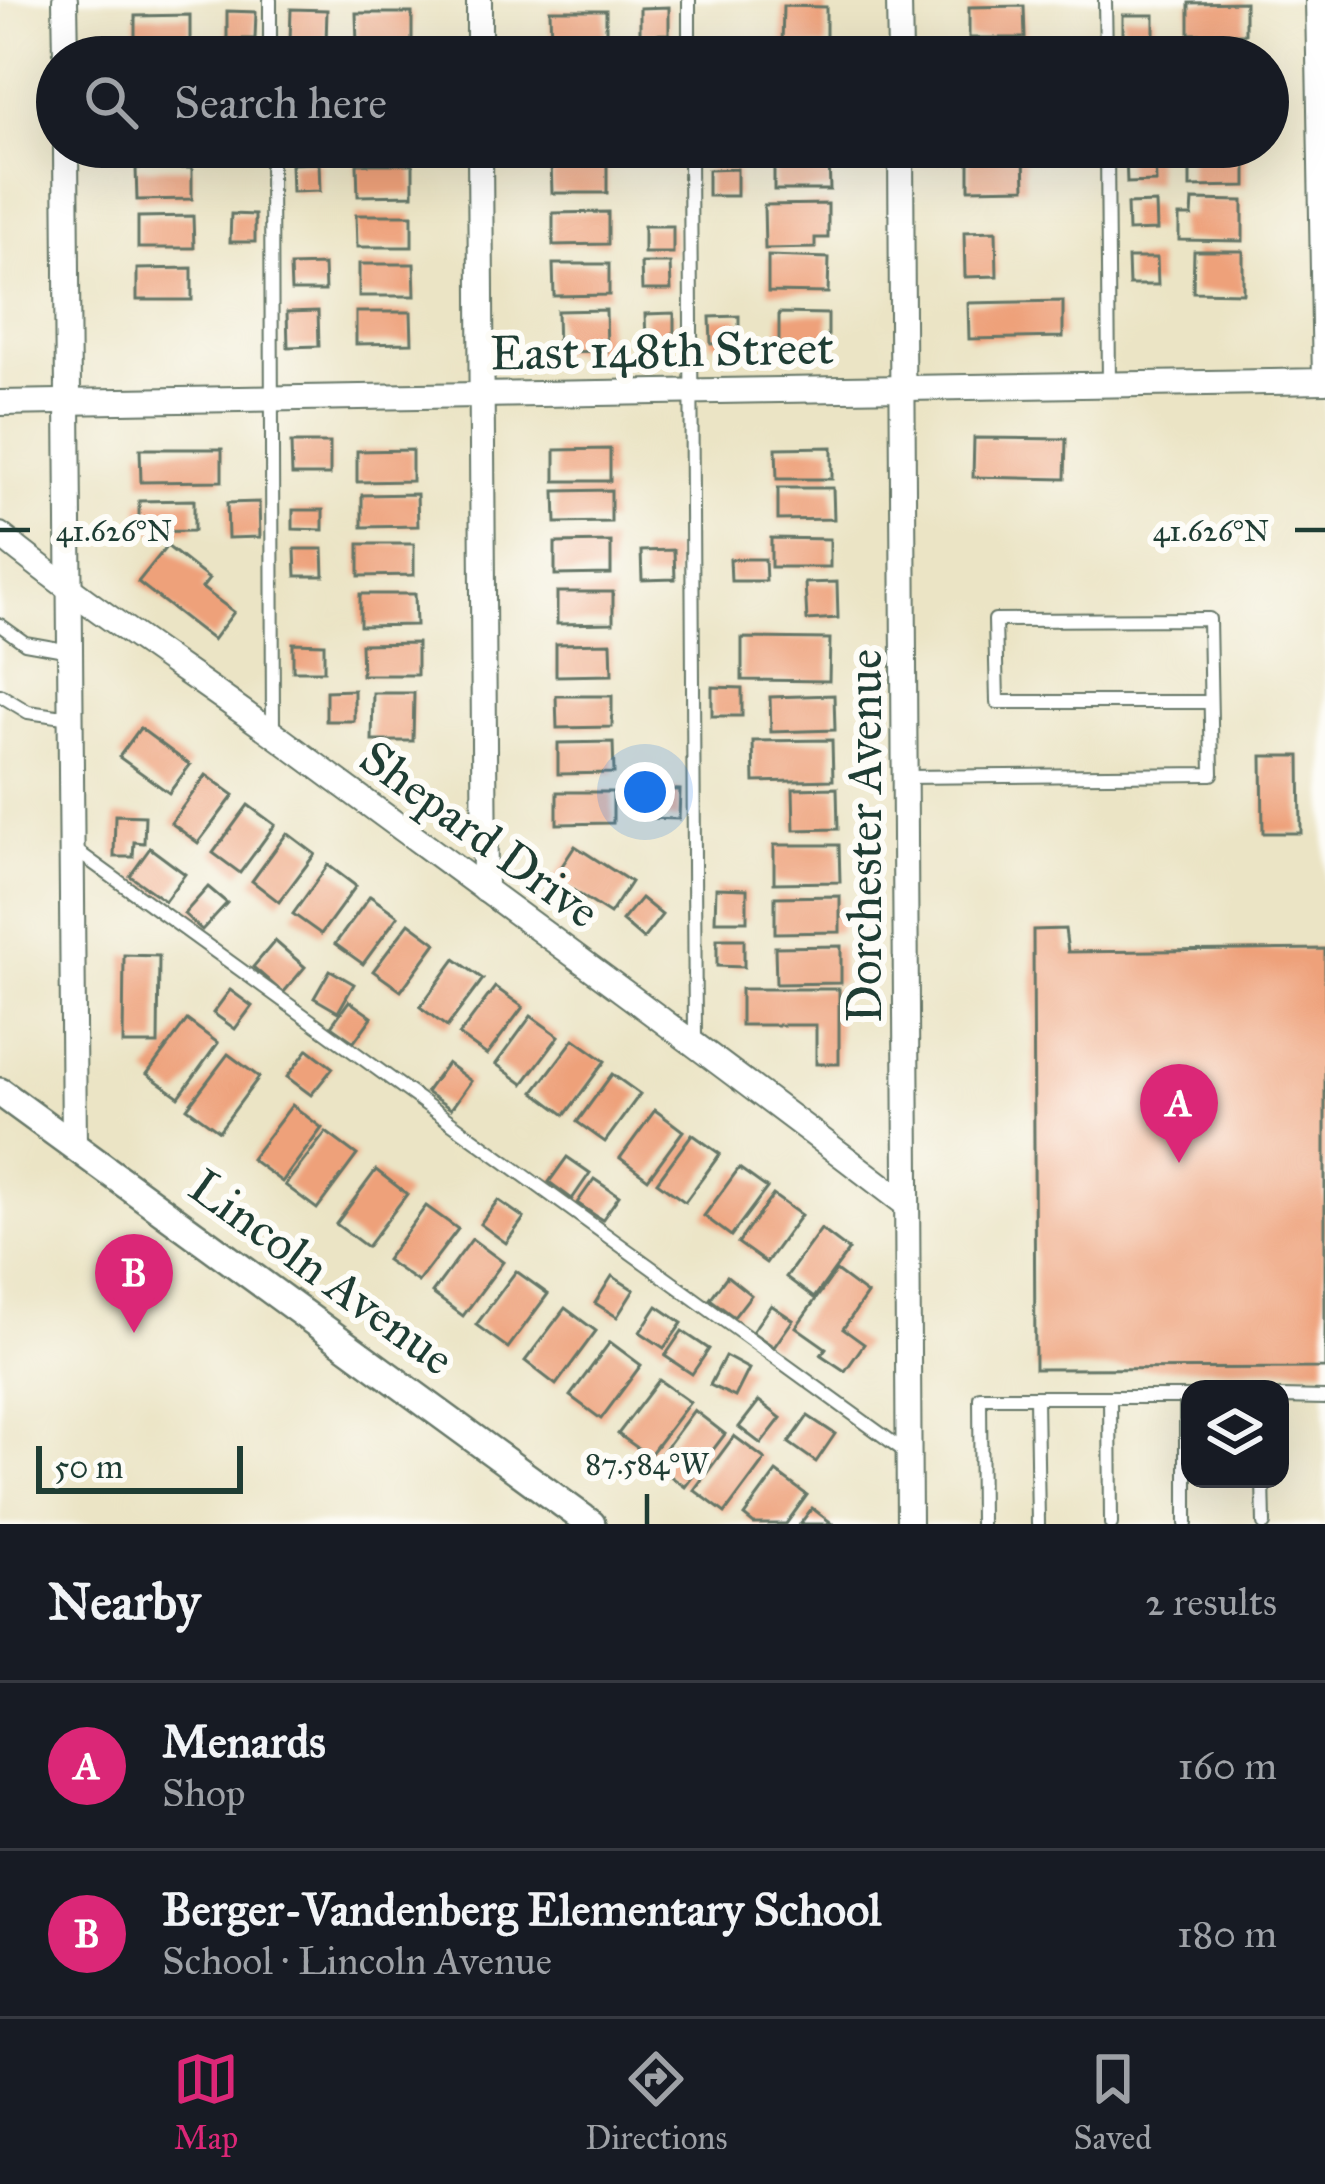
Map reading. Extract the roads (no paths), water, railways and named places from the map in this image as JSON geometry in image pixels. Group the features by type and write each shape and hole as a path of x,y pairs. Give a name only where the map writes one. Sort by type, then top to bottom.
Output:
{"street":[{"path":"65,0 66,36"},
{"path":"479,0 479,36"},
{"path":"899,0 900,36"},
{"path":"1318,0 1325,381"},
{"path":"66,168 74,1147"},
{"path":"480,168 485,890"},
{"name":"Dorchester Avenue","path":"901,168 909,1524"},
{"name":"East 148th Street","path":"0,403 1325,381"},
{"name":"Shepard Drive","path":"0,535 70,592 695,1042 907,1205"},
{"name":"Lincoln Avenue","path":"0,1092 591,1524"}],"lane":[{"path":"270,0 270,36"},
{"path":"689,0 689,36"},
{"path":"1105,0 1106,36"},
{"path":"271,168 273,734"},
{"path":"690,168 695,1042"},
{"path":"1106,168 1108,385"},
{"path":"905,777 1212,774 1209,619 995,620 997,702 1210,702"},
{"path":"0,625 25,644 70,651"},
{"path":"0,695 28,712 71,718"},
{"path":"72,848 908,1454"},
{"path":"981,1524 980,1397 1181,1397"},
{"path":"1036,1397 1038,1524"},
{"path":"1110,1397 1111,1524"},
{"path":"1289,1397 1325,1398"},
{"path":"1186,1524 1187,1488"},
{"path":"1263,1488 1264,1524"}],"place":[{"name":"Menards","path":"1179,1163"},
{"name":"Berger-Vandenberg Elementary School","path":"134,1333"}]}
